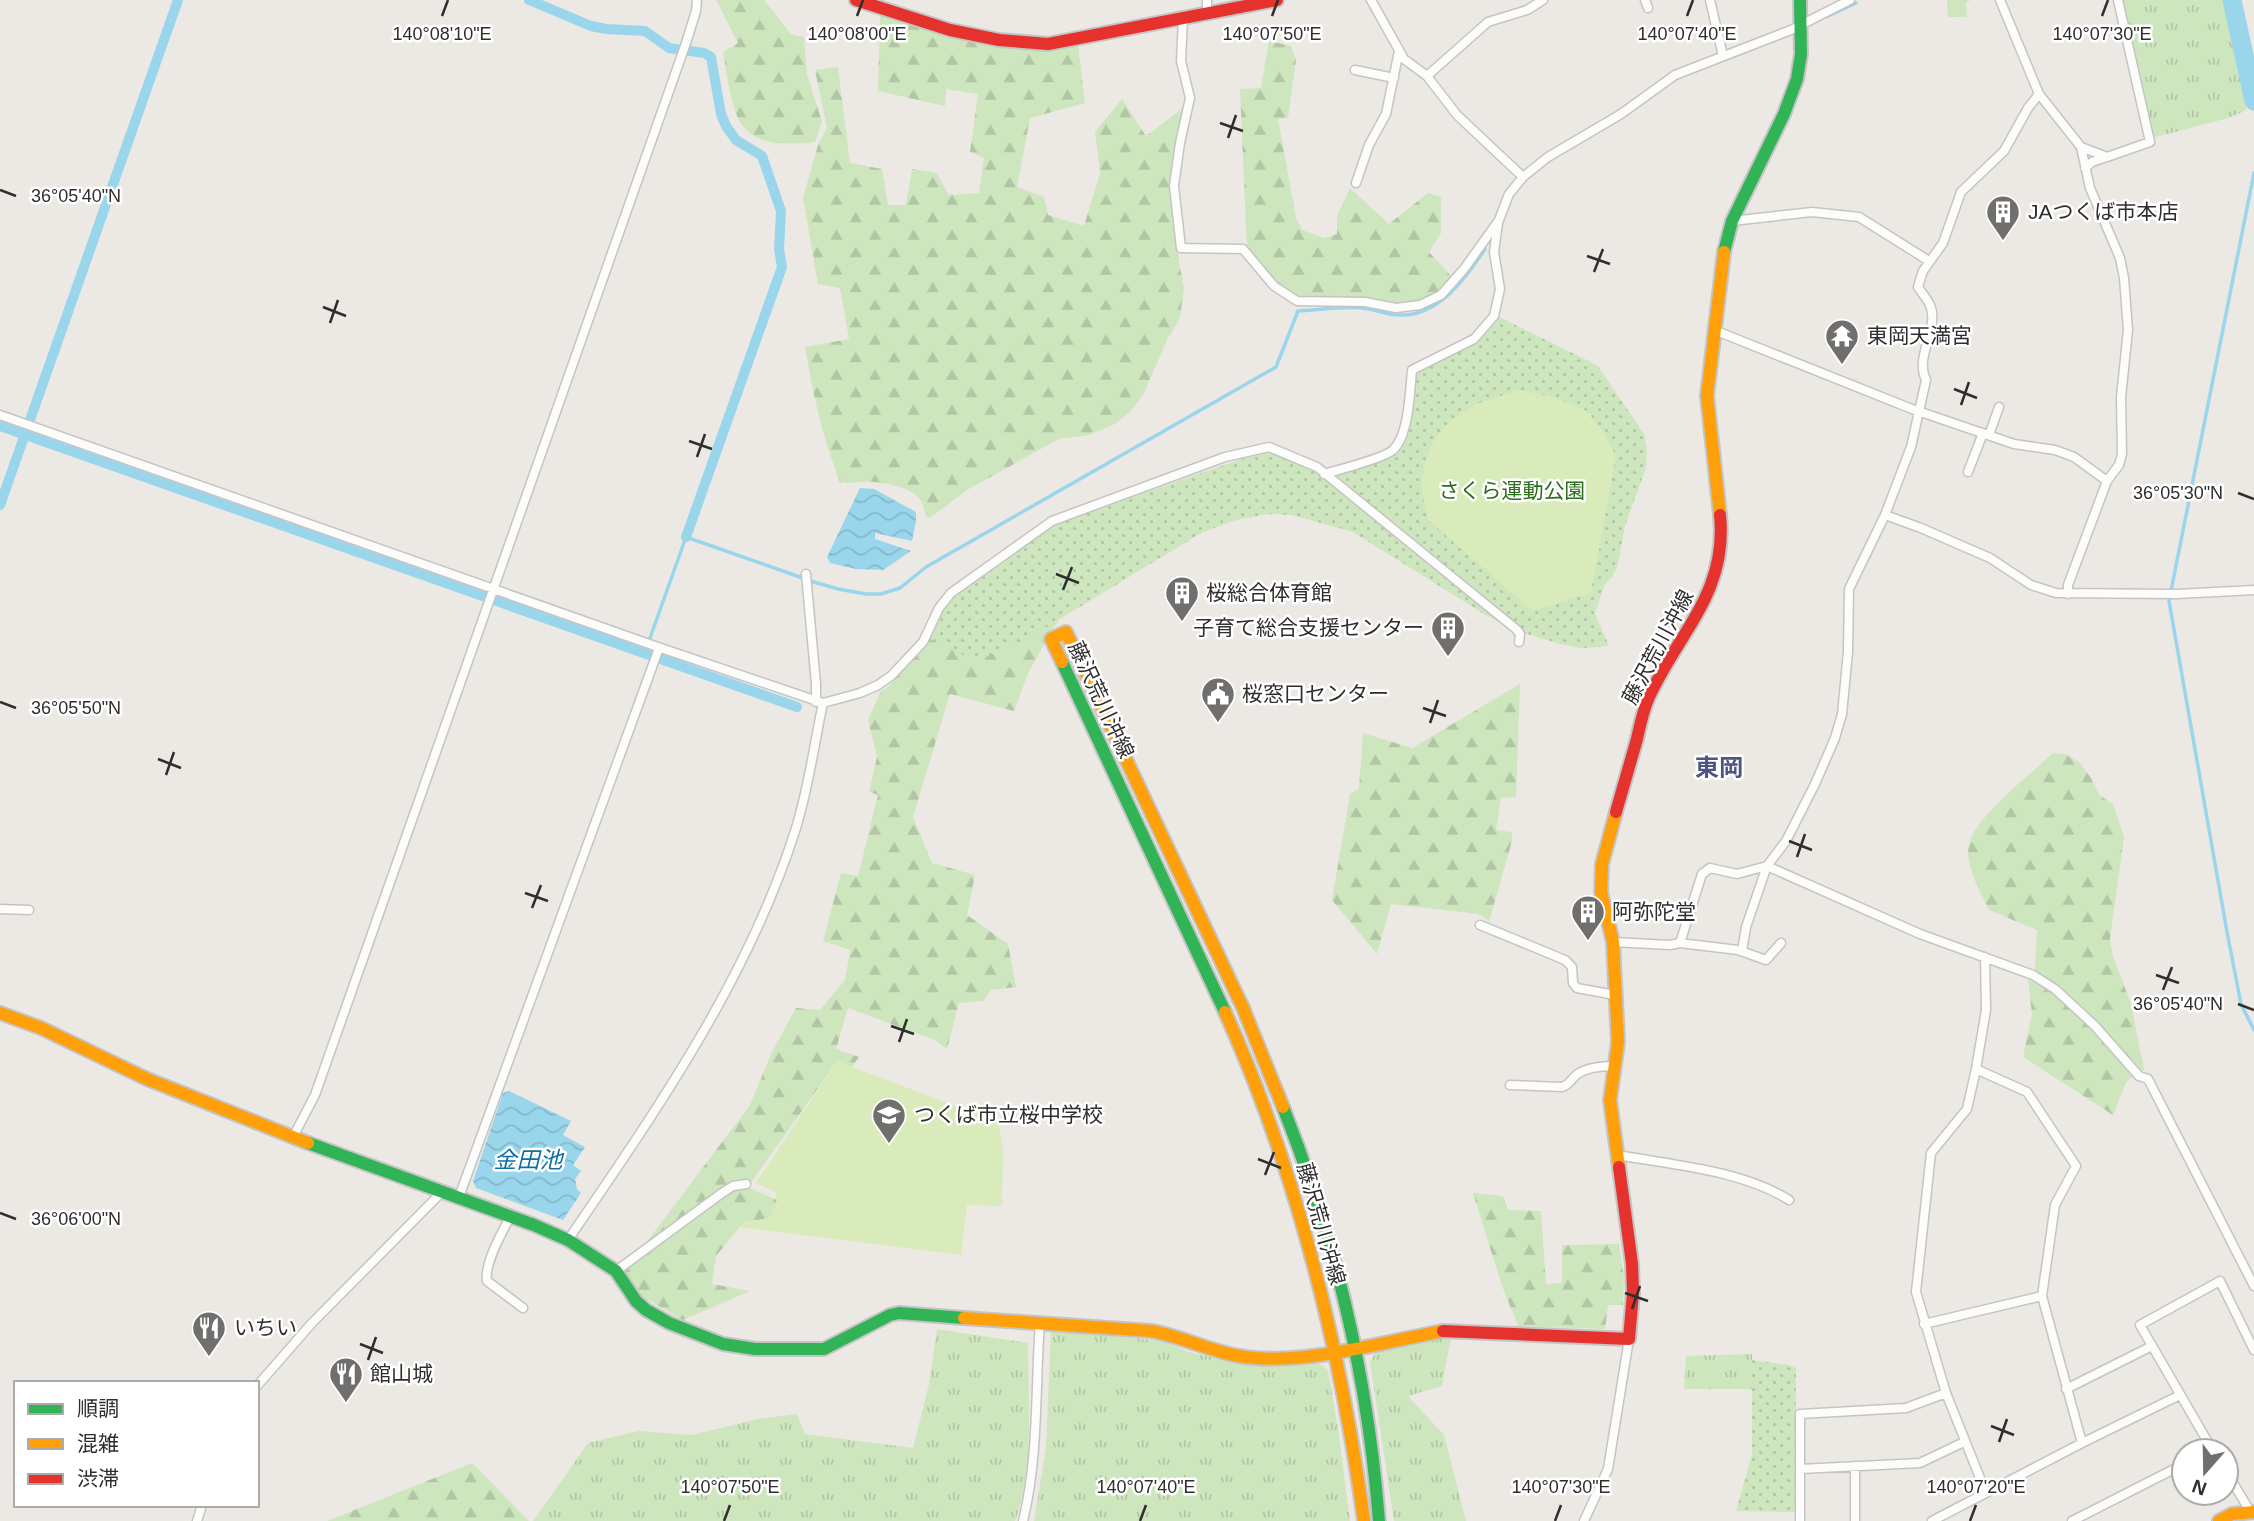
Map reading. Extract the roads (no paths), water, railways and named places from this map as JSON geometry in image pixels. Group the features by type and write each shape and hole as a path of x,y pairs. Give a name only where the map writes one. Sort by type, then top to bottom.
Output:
{"main road":[{"path":"856,0 884,5 961,34 1013,44 1048,44 1183,18 1207,6 1277,0"},
{"name":"藤沢荒川沖線","path":"1629,1339 1633,1293 1632,1264 1610,1100 1618,1042 1613,942 1601,892 1602,864 1640,722 1663,668 1710,590 1717,572 1721,550 1720,515 1707,396 1724,254 1732,221 1792,97 1800,66 1800,0"},
{"name":"藤沢荒川沖線","path":"1364,1521 1358,1471 1336,1351 1311,1251 1269,1120 1237,1039 1051,639 1066,632 1243,1008 1286,1115 1330,1244 1354,1347 1376,1484 1379,1521"},
{"path":"0,1013 41,1028 146,1079 568,1240 616,1271 636,1301 657,1317 703,1338 747,1348 771,1351 824,1349 890,1315 900,1313 1128,1329 1174,1335 1221,1352 1252,1358 1298,1358 1444,1331 1629,1339"},
{"path":"2219,1521 2232,1514 2250,1515"}],"street":[{"path":"293,1137 315,1095 686,43 697,0"},
{"path":"1371,0 1404,59 1427,76 1457,115 1523,177"},
{"path":"1427,76 1488,22 1527,9 1543,0"},
{"path":"1710,0 1723,56"},
{"path":"1324,474 1392,452 1401,438 1410,397 1412,370 1474,339 1494,316 1500,289 1494,252 1499,220 1509,194 1523,177 1548,157 1621,114 1675,75 1850,0"},
{"path":"2000,0 2039,94 2081,146 2106,157"},
{"path":"2085,168 2092,162 2150,142 2118,0"},
{"path":"1183,18 1181,61 1191,99 1180,143 1174,186 1181,248 1243,249 1274,286 1297,301 1365,302 1396,308 1420,306 1441,295 1464,270 1499,220"},
{"path":"1356,183 1369,145 1387,114 1399,51"},
{"path":"1355,70 1394,78"},
{"path":"1742,951 1746,928 1767,866 1786,841 1815,784 1835,738 1842,714 1848,652 1849,589 1885,515 1911,447 1926,380 1921,372 1933,316 1931,306 1917,287 1943,243 1961,192 2004,151 2039,94"},
{"path":"2068,594 2068,585 2107,481 2119,465 2122,454 2121,397 2128,330 2120,258 2090,188 2081,146"},
{"path":"1732,221 1812,212 1859,217 1930,261"},
{"path":"1714,330 1919,411 2014,444 2055,450 2074,457 2107,481"},
{"path":"1968,472 1998,407"},
{"path":"0,415 645,643 820,702 840,700 869,689 891,676 923,642 939,608 951,593 1052,521 1225,457 1269,447 1317,467 1517,629 1520,634 1519,642"},
{"path":"1885,515 1922,527 1990,558 2031,585 2068,594 2177,594 2254,590"},
{"path":"568,1240 636,1141 689,1056 742,958 795,831 808,785 820,702 806,574"},
{"path":"459,1197 657,647"},
{"path":"1680,943 1702,874 1710,868 1737,874 1767,866 1920,934 2021,970 2055,989 2095,1026 2139,1076 2148,1079 2254,1286"},
{"path":"0,909 30,910"},
{"path":"1480,925 1566,960 1572,967 1573,983 1577,988 1615,995"},
{"path":"1613,942 1670,945 1680,943 1742,951 1766,960 1781,943"},
{"path":"1985,957 1986,1010 1976,1069 1967,1109 1931,1153 1916,1293 1946,1393 1986,1493"},
{"path":"1510,1085 1562,1087 1569,1084 1577,1074 1614,1066"},
{"path":"1976,1069 2027,1092 2076,1166 2055,1205 2042,1296 2082,1443"},
{"path":"1618,1155 1699,1169 1757,1184 1789,1200"},
{"path":"616,1271 733,1186 746,1184"},
{"path":"259,1384 312,1323 443,1191"},
{"path":"510,1216 493,1248 494,1256 485,1271 487,1281 523,1308"},
{"path":"2204,1437 2140,1325 2220,1281 2254,1350"},
{"path":"1924,1324 2042,1296"},
{"path":"1023,1521 1035,1447 1040,1322"},
{"path":"1584,1521 1608,1469 1629,1339"},
{"path":"2066,1389 2152,1346"},
{"path":"1800,1521 1800,1414 1906,1408 1946,1393"},
{"path":"1932,1521 2180,1395"},
{"path":"1800,1469 1920,1463 1964,1442"},
{"path":"1855,1466 1855,1521"},
{"path":"2072,1521 2170,1471"},
{"path":"2240,1497 2250,1515"}],"water":[{"path":"860,488 874,489 916,512 912,541 875,533 875,539 911,551 883,570 856,569 830,563 827,557"},
{"name":"金田池","path":"509,1091 571,1121 563,1135 585,1147 573,1165 581,1171 575,1179 577,1189 581,1193 563,1220 476,1188 473,1181 503,1093"}],"waterway":[{"path":"0,505 178,0"},
{"path":"529,0 591,26 645,31 669,48 704,53 711,57 721,114 726,126 736,140 762,156 781,211 779,249 782,267 686,537"},
{"path":"2232,0 2254,101"},
{"path":"1828,16 1856,3"},
{"path":"2254,173 2169,601 2241,1004 2254,1030"},
{"path":"645,652 686,537 838,589 881,594 900,588 926,567 1276,367 1298,311 1354,308 1399,315 1426,310 1450,294 1485,249"},
{"path":"0,426 797,707"}],"place":[{"name":"JAつくば市本店","path":"2003,242"},
{"name":"東岡天満宮","path":"1842,366"},
{"name":"桜総合体育館","path":"1182,623"},
{"name":"子育て総合支援センター","path":"1448,658"},
{"name":"桜窓口センター","path":"1218,724"},
{"name":"阿弥陀堂","path":"1588,942"},
{"name":"つくば市立桜中学校","path":"889,1145"},
{"name":"いちい","path":"209,1358"},
{"name":"館山城","path":"346,1404"}],"district":[{"name":"東岡","path":"1719,768"}],"park label":[{"name":"さくら運動公園","path":"1512,491"}]}
